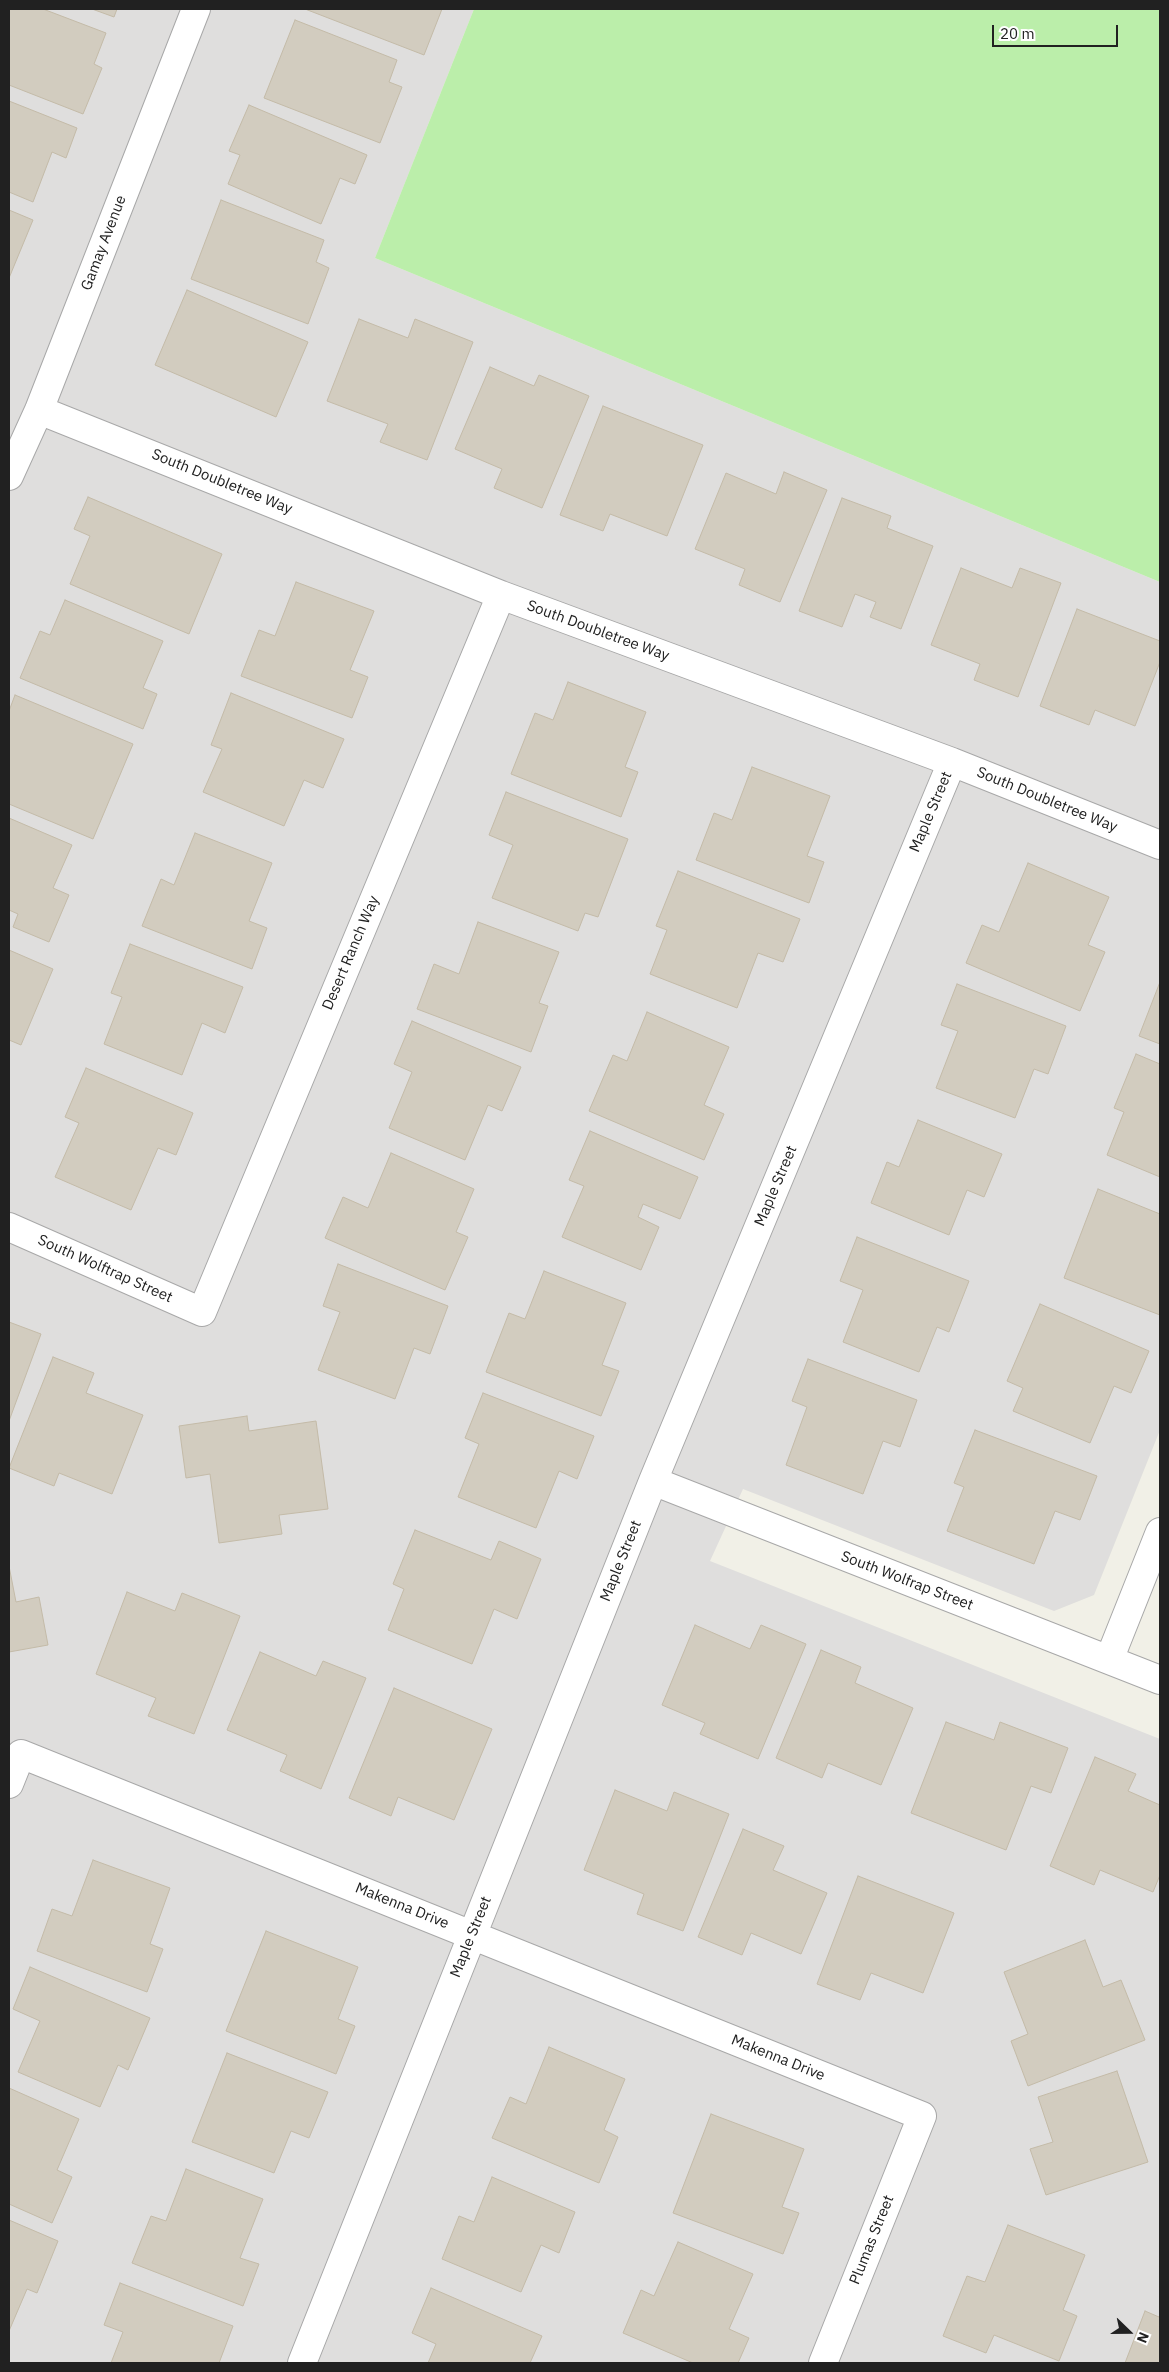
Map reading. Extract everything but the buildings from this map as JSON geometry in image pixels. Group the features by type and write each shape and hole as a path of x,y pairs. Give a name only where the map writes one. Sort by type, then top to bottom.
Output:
{"street":[{"name":"Gamay Avenue","path":"9,476 39,410 196,9"},
{"name":"South Doubletree Way","path":"39,410 501,595 952,762 1160,845"},
{"name":"Desert Ranch Way","path":"202,1312 501,595"},
{"name":"Maple Street","path":"302,2363 653,1481 952,762"},
{"name":"South Wolftrap Street","path":"9,1227 202,1312"},
{"name":"South Wolfrap Street","path":"653,1481 1160,1680"},
{"path":"1109,1660 1160,1532"},
{"name":"Makenna Drive","path":"9,1784 21,1754 922,2116"},
{"name":"Plumas Street","path":"823,2363 922,2116"}],"shaded area":[{"path":"9,9 474,9 375,258 1160,582 1160,1430 1094,1595 1054,1611 743,1489 710,1561 1160,1739 1160,2363 9,2363"}],"green space":[{"path":"474,9 1160,9 1160,582 375,258"}]}
